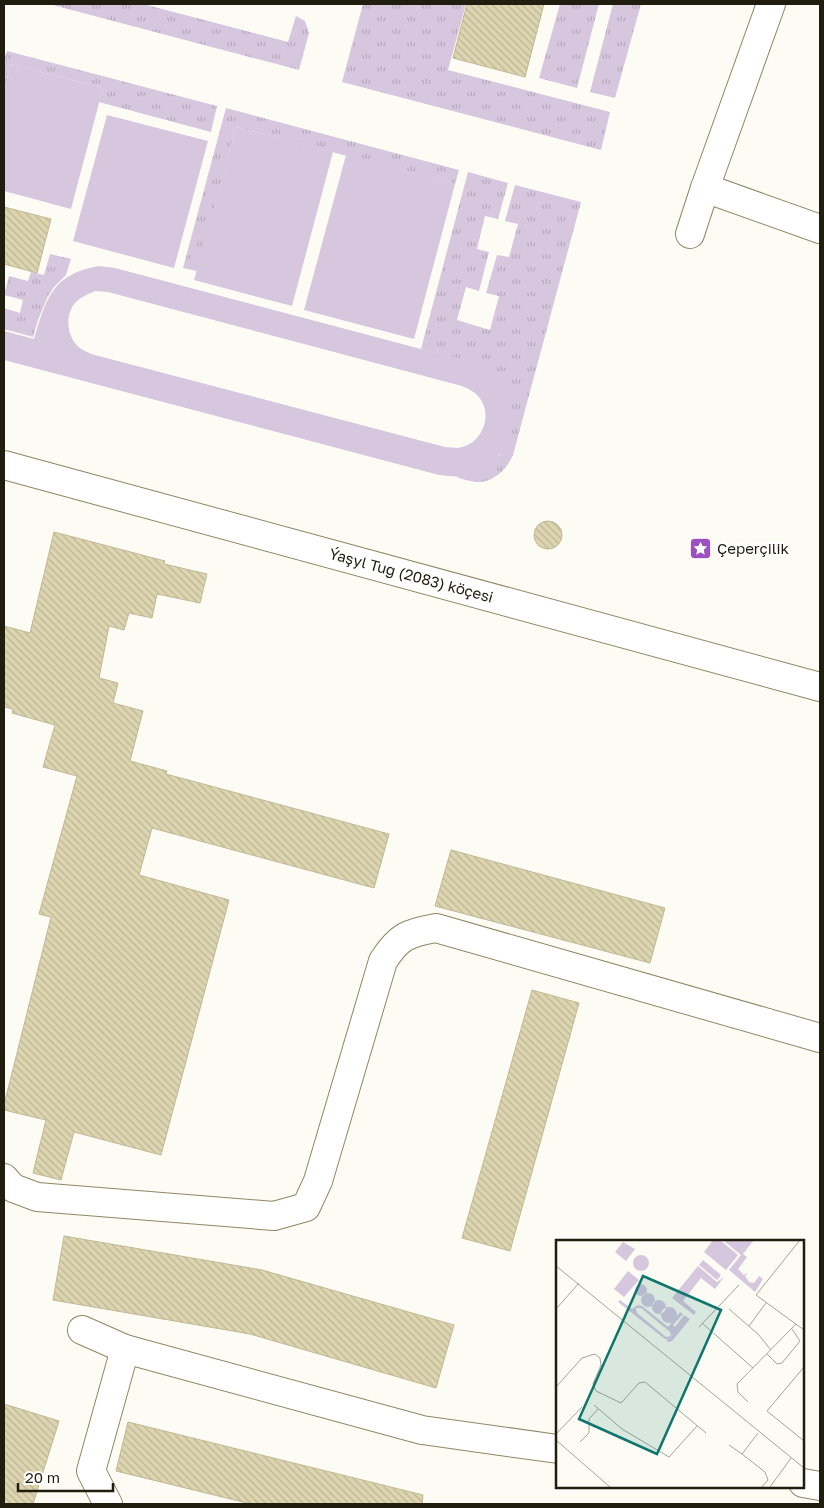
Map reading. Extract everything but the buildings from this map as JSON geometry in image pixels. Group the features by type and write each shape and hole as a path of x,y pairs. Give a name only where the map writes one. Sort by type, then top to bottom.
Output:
{"street":[{"path":"690,234 770,4"},
{"path":"705,188 820,229"},
{"name":"Ýaşyl Tug (2083) köçesi","path":"4,465 820,687"},
{"path":"4,1178 13,1188 36,1196 274,1216 306,1207 318,1181 383,961 393,946 412,933 436,928 820,1038"},
{"path":"82,1330 125,1349 422,1430 556,1449"},
{"path":"108,1504 91,1471 125,1349"},
{"path":"804,1483 820,1486"}],"green space":[{"path":"49,4 143,4 288,42 296,16 305,21 309,33 299,70"},
{"path":"363,4 466,4 448,70 610,112 601,150 342,82"},
{"path":"560,4 599,4 577,88 539,78"},
{"path":"613,4 641,4 615,98 590,92"},
{"path":"7,51 217,106 211,132 99,102 103,88 11,64 4,91 4,61"},
{"path":"11,64 103,88 71,209 4,191 4,91"},
{"path":"226,108 459,170 455,184 236,127 197,271 183,268"},
{"path":"107,115 208,141 174,268 73,241"},
{"path":"236,127 333,152 292,306 194,280"},
{"path":"346,155 455,184 414,339 304,310"},
{"path":"468,172 508,183 498,219 485,216 477,249 489,252 479,291 466,287 457,320 490,330 499,296 486,293 497,255 509,257 518,224 505,221 515,185 581,202 513,455 499,474 482,482 456,477 472,474 500,455 470,362 421,349"},
{"path":"50,254 71,259 66,275 48,296 33,337 4,329 4,308 20,313 23,300 4,295 9,276 28,281 31,272 44,275"},
{"path":"99,266 115,268 452,356 482,367 491,372 507,391 512,419 510,433 505,446 497,458 473,474 465,476 439,475 4,360 4,331 34,339 47,300 53,290 71,275","holes":["95,291 108,292 462,386 477,395 481,400 486,415 485,423 478,437 472,442 457,448 445,447 91,354 76,345 70,333 69,314 75,303 85,296"]}],"place":[{"name":"Çeperçilik","path":"701,549"}]}
